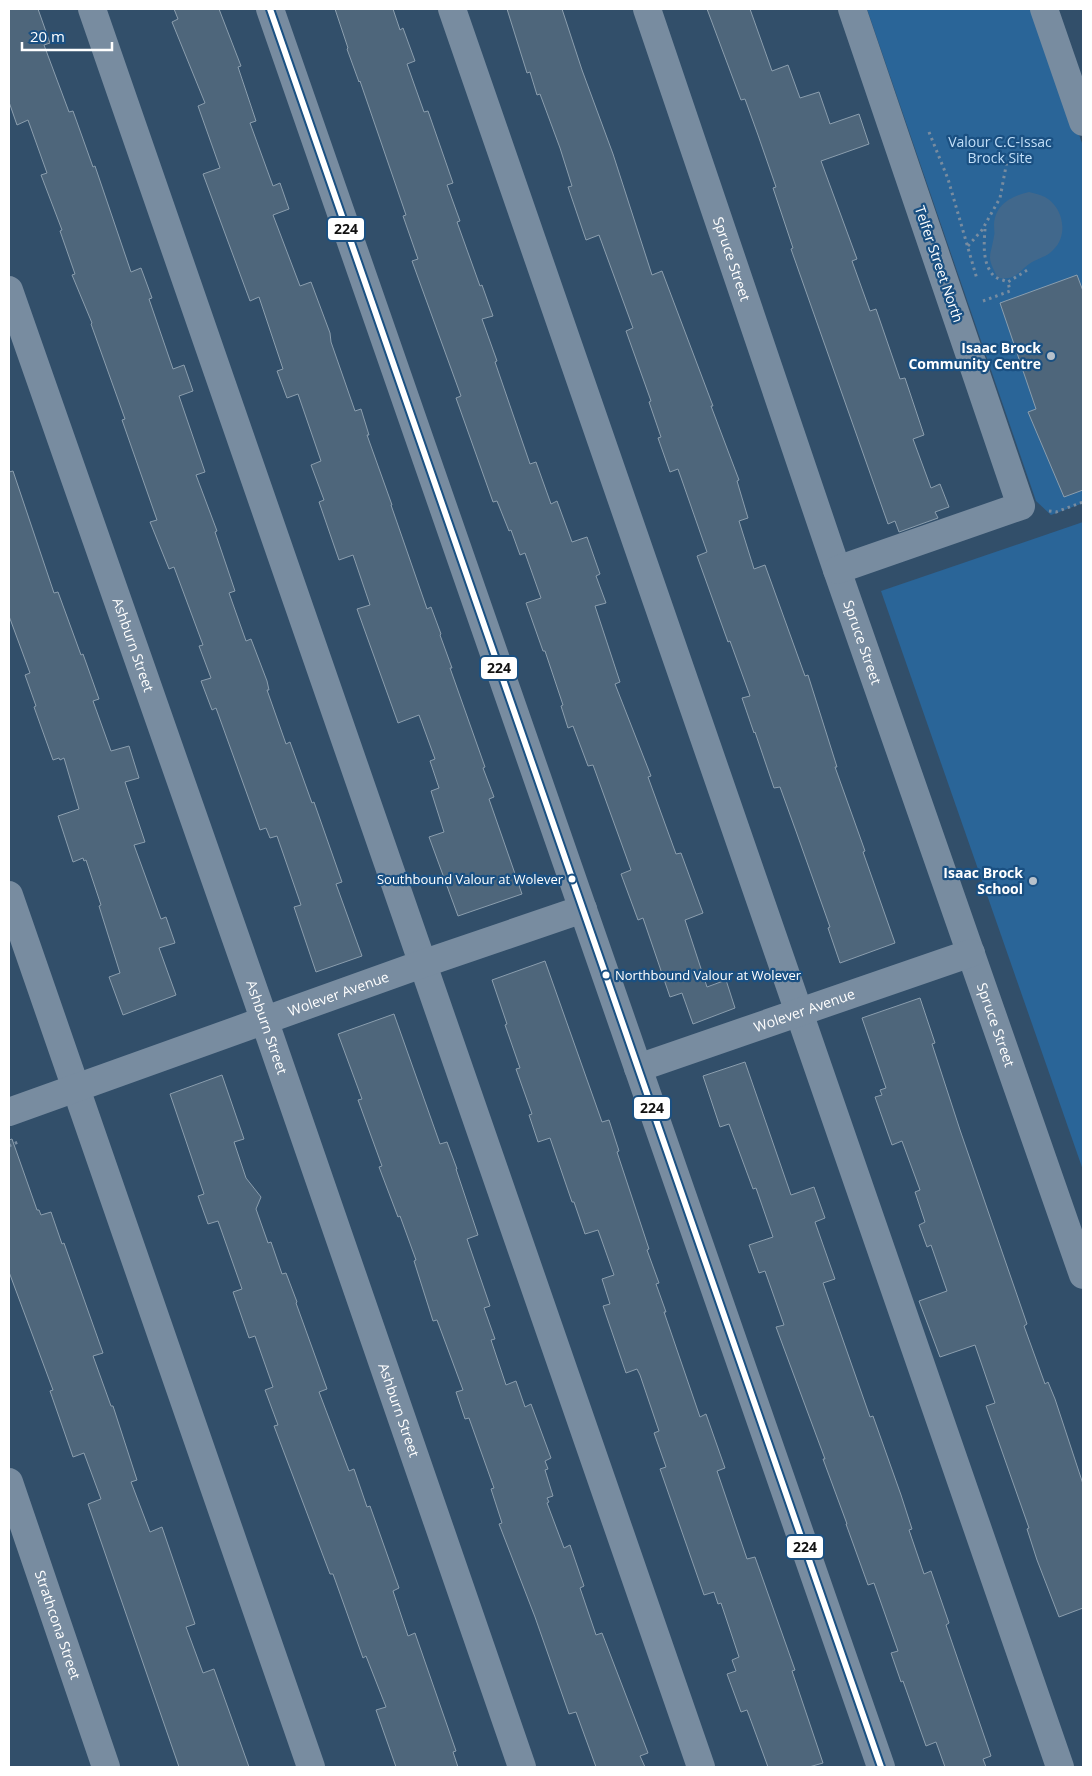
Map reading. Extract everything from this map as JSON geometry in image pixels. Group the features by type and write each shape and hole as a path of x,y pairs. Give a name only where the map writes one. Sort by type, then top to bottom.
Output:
{"street":[{"path":"92,9 701,1767"},
{"path":"270,9 881,1767"},
{"path":"452,9 1060,1767"},
{"name":"Spruce Street","path":"647,9 837,570 1083,1275"},
{"name":"Telfer Street North","path":"852,9 1021,506"},
{"path":"1044,9 1083,122"},
{"name":"Ashburn Street","path":"9,290 522,1767"},
{"path":"837,570 1021,506"},
{"path":"9,895 311,1767"},
{"name":"Wolever Avenue","path":"9,1112 422,964 583,909"},
{"name":"Wolever Avenue","path":"638,1068 971,954"},
{"name":"Strathcona Street","path":"9,1482 106,1767"}],"path":[{"path":"968,246 982,230 1000,198 1007,161 1028,153"},
{"path":"986,229 984,249 988,266 994,276 1008,282"},
{"path":"1008,282 1029,269"},
{"path":"983,301 1010,291 1008,282"},
{"path":"1021,506 1056,512 1083,502"}],"green space":[{"name":"Valour C.C-Issac Brock Site","path":"867,9 1035,9 1083,146 1083,503 1051,515 1036,501"},
{"name":"Isaac Brock School","path":"1083,522 1083,1170 881,591"}],"shaded area":[{"path":"1029,192 1040,195 1054,204 1061,219 1062,235 1054,249 1045,256 1029,264 1018,274 1010,278 998,278 990,261 995,218 1001,206 1006,202 1016,196"}],"building":[{"path":"9,9 38,9 50,43 44,45 69,112 73,111 93,167 95,166 131,272 141,268 152,298 149,299 173,369 184,365 193,391 179,396 205,472 196,475 217,531 215,532 235,591 229,593 246,641 251,639 267,681 269,690 267,690 286,744 290,742 312,803 314,802 342,882 336,884 362,956 316,972 294,907 301,905 277,836 270,838 266,828 260,830 216,708 212,710 201,681 211,678 199,646 203,645 174,567 169,569 150,522 157,520 122,420 125,419 92,323 72,275 75,274 60,231 62,230 41,175 47,173 28,120 17,125 9,102"},
{"path":"174,9 219,9 241,66 238,67 256,121 250,123 273,186 280,183 289,209 273,215 300,286 311,282 330,333 331,342 355,411 361,409 369,435 367,435 427,609 431,607 441,634 452,668 450,668 494,797 489,799 522,894 458,916 429,837 444,832 431,791 439,788 430,761 435,759 419,715 398,723 357,609 370,605 353,555 339,560 319,502 324,500 311,465 321,461 298,394 287,398 277,371 283,369 259,297 250,301 203,174 220,168 198,106 205,103 172,22 178,19"},
{"path":"335,9 393,9 400,30 403,28 415,61 407,64 424,112 428,111 453,183 447,185 460,221 457,222 493,316 482,319 530,464 536,462 551,504 557,501 572,542 587,537 600,574 596,576 606,603 595,606 620,682 615,684 651,776 648,777 676,854 681,853 703,913 685,920 707,987 726,980 735,1008 693,1024 682,993 670,997 643,918 638,920 621,874 631,870 593,765 588,766 573,726 568,728 561,706 563,705 545,651 543,651 526,603 541,598 525,553 520,555 511,530 509,531 497,501 493,502 456,398 461,396 412,261 418,259 403,216 406,215 360,81 347,49"},
{"path":"507,9 562,9 613,154 652,275 662,271 713,406 711,406 739,480 737,481 748,518 739,521 754,569 765,565 805,676 808,675 837,767 835,767 895,943 840,963 828,928 830,927 780,787 774,788 742,698 750,696 697,556 707,552 678,469 670,472 658,438 661,437 649,402 651,401 626,331 633,328 599,235 586,240 568,187 572,186 560,148 540,94 537,95 530,72 527,73"},
{"path":"707,9 750,9 772,71 788,65 800,98 819,92 830,124 859,114 869,144 821,161 857,259 852,261 870,311 876,309 900,379 905,378 924,435 913,439 931,488 940,484 949,507 935,512 938,518 899,532 895,521 888,524 791,249 793,248 773,188 776,187 758,135 745,99 741,100"},
{"name":"Isaac Brock Community Centre","path":"1077,275 1083,291 1083,490 1064,497 1028,412 1036,409 1000,303"},
{"path":"13,471 54,593 58,592 99,699 93,701 111,751 129,746 139,778 125,782 145,842 134,845 161,919 166,917 175,943 159,948 176,995 123,1015 109,977 120,973 99,906 101,905 86,860 84,861 83,858 73,862 58,816 79,809 64,758 53,760 25,675 30,673 9,616 9,472"},
{"path":"545,961 602,1122 609,1120 619,1151 617,1152 649,1249 647,1250 659,1283 656,1284 666,1312 664,1312 700,1417 706,1414 725,1468 717,1471 747,1559 755,1557 795,1670 792,1671 823,1763 809,1767 768,1767 747,1710 741,1712 727,1674 736,1671 732,1660 739,1657 721,1603 718,1604 714,1592 704,1595 660,1469 666,1467 654,1433 659,1431 640,1375 637,1369 626,1373 603,1306 610,1304 602,1279 614,1275 598,1230 585,1234 550,1138 538,1142 529,1115 532,1114 516,1069 520,1068 492,980"},
{"path":"920,998 935,1043 932,1044 960,1130 1027,1324 1024,1326 1045,1384 1048,1382 1055,1399 1083,1484 1083,1608 1059,1617 1037,1560 1027,1529 1029,1528 986,1406 995,1403 975,1345 940,1357 919,1301 947,1291 931,1245 927,1247 919,1225 925,1222 915,1192 920,1190 902,1141 892,1145 875,1097 882,1095 880,1090 886,1088 862,1018"},
{"path":"394,1014 440,1144 447,1142 478,1235 467,1239 490,1306 484,1308 495,1339 491,1340 506,1385 516,1381 525,1407 531,1404 551,1458 545,1461 548,1469 545,1470 553,1496 547,1498 549,1502 547,1503 564,1548 570,1545 584,1586 580,1588 596,1635 602,1633 648,1753 640,1756 645,1767 596,1767 576,1712 569,1714 535,1617 499,1524 502,1523 491,1489 494,1488 469,1418 465,1419 456,1392 463,1390 437,1320 433,1321 414,1261 416,1260 379,1167 382,1166 358,1100 362,1099 338,1034"},
{"path":"745,1062 791,1195 814,1187 825,1218 815,1222 835,1279 823,1283 870,1417 873,1416 901,1495 912,1529 909,1530 924,1574 931,1571 949,1623 946,1625 991,1756 983,1759 986,1767 945,1767 936,1742 926,1746 891,1653 898,1651 874,1583 868,1585 823,1459 825,1459 776,1327 784,1325 765,1271 759,1273 749,1245 773,1237 756,1188 753,1189 729,1124 720,1127 703,1076"},
{"path":"222,1075 244,1139 234,1142 246,1178 261,1197 256,1209 268,1243 271,1242 282,1274 286,1273 297,1302 327,1389 319,1392 349,1471 354,1469 367,1507 370,1506 399,1588 393,1591 408,1636 415,1633 456,1751 453,1752 458,1767 396,1767 376,1710 386,1707 366,1656 363,1658 333,1574 330,1574 274,1426 278,1425 265,1390 273,1387 255,1336 249,1338 233,1292 242,1289 218,1221 208,1224 198,1196 204,1194 170,1094"},
{"path":"12,1139 37,1210 39,1210 41,1215 51,1212 62,1244 64,1243 103,1353 93,1356 111,1406 113,1406 137,1480 131,1482 150,1532 162,1527 195,1624 186,1627 203,1673 214,1669 249,1767 179,1767 88,1504 101,1499 84,1453 73,1457 50,1391 53,1390 9,1272 9,1140"}],"transit line":[{"name":"224","path":"270,9 881,1767"}],"place":[{"name":"Isaac Brock Community Centre","path":"1051,356"},
{"name":"Southbound Valour at Wolever","path":"572,879"},
{"name":"Isaac Brock School","path":"1033,881"},
{"name":"Northbound Valour at Wolever","path":"606,975"}]}
